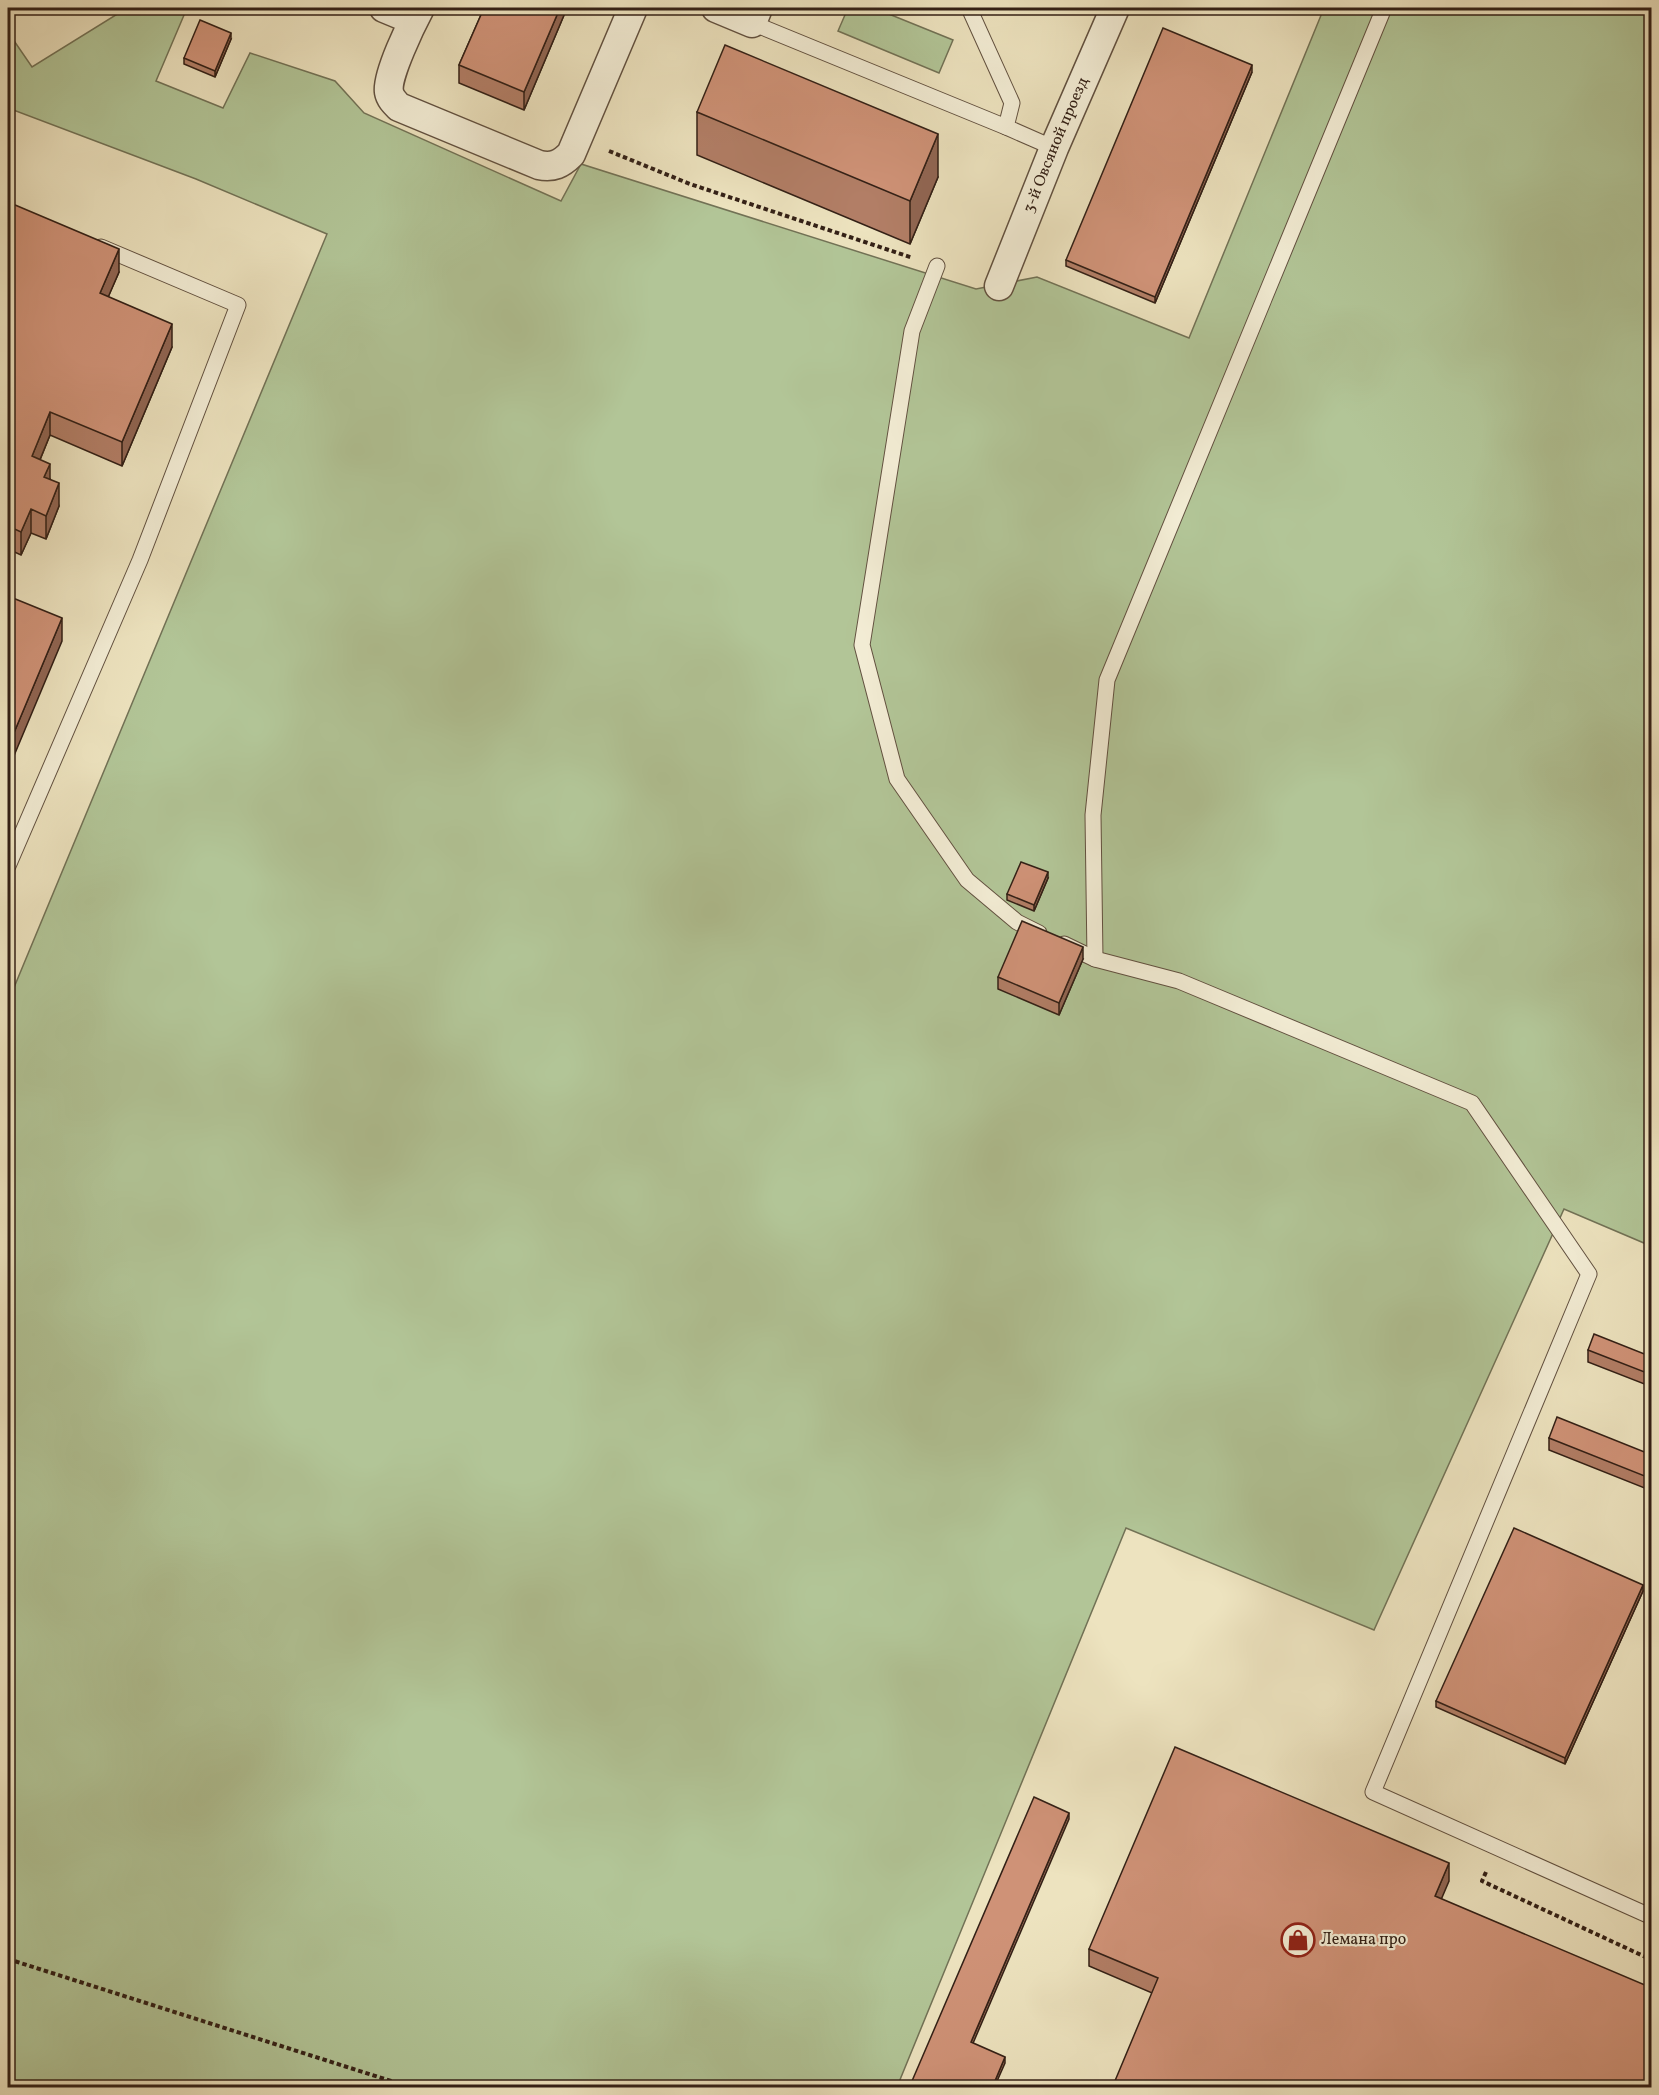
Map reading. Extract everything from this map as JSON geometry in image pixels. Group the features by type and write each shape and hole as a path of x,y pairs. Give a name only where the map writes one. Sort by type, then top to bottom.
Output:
{"street":[{"path":"384,8 417,14 390,78 389,93 391,99 399,107 539,165 549,167 565,160 571,154 633,8"},
{"path":"716,8 755,15"},
{"name":"3-й Овсяной проезд","path":"999,286 1054,148 1115,8"}],"lane":[{"path":"969,8 1012,103 1006,127"},
{"path":"1095,959 1093,815 1107,680 1384,8"},
{"path":"755,15 1054,148"},
{"path":"8,866 140,560 238,305 84,240"},
{"path":"937,266 912,331 862,645 897,779 967,880 1017,922 1095,959 1179,981 1472,1103 1589,1274 1373,1792 1652,1917"}],"path":[{"path":"578,138 690,184 937,266"},
{"path":"1498,1848 1482,1881 1652,1960"},
{"path":"8,1959 391,2081 405,2088"}],"green space":[{"path":"127,8 187,8 156,81 223,108 250,53 335,81 364,113 561,201 581,164 976,289 1037,277 1189,338 1324,8 1651,8 1651,1246 1564,1209 1374,1630 1126,1528 897,2087 8,2087 8,1002 327,234 196,179 8,108 8,32 32,67"},
{"path":"848,8 874,8 953,40 939,73 838,31"}],"building":[{"path":"484,8 560,8 524,92 459,65"},
{"path":"200,20 231,33 215,71 184,58"},
{"path":"1163,28 1252,65 1155,297 1066,260"},
{"path":"725,45 938,134 910,201 697,112"},
{"path":"8,202 119,249 100,293 172,324 122,442 50,412 32,456 50,464 44,477 59,483 46,516 31,509 21,532 8,526"},
{"path":"8,596 62,618 8,747"},
{"path":"1021,862 1048,872 1034,905 1007,894"},
{"path":"1022,921 1083,947 1059,1003 998,977"},
{"path":"1594,1334 1652,1357 1652,1375 1588,1350"},
{"path":"1557,1417 1652,1455 1652,1479 1549,1438"},
{"path":"1514,1528 1643,1585 1565,1758 1436,1701"},
{"name":"Лемана про","path":"1175,1747 1449,1863 1435,1896 1652,1988 1652,2088 1112,2088 1158,1978 1089,1949"},
{"path":"1034,1797 1069,1813 971,2042 1005,2057 992,2088 909,2088"}],"place":[{"name":"Лемана про","path":"1298,1940"}]}
